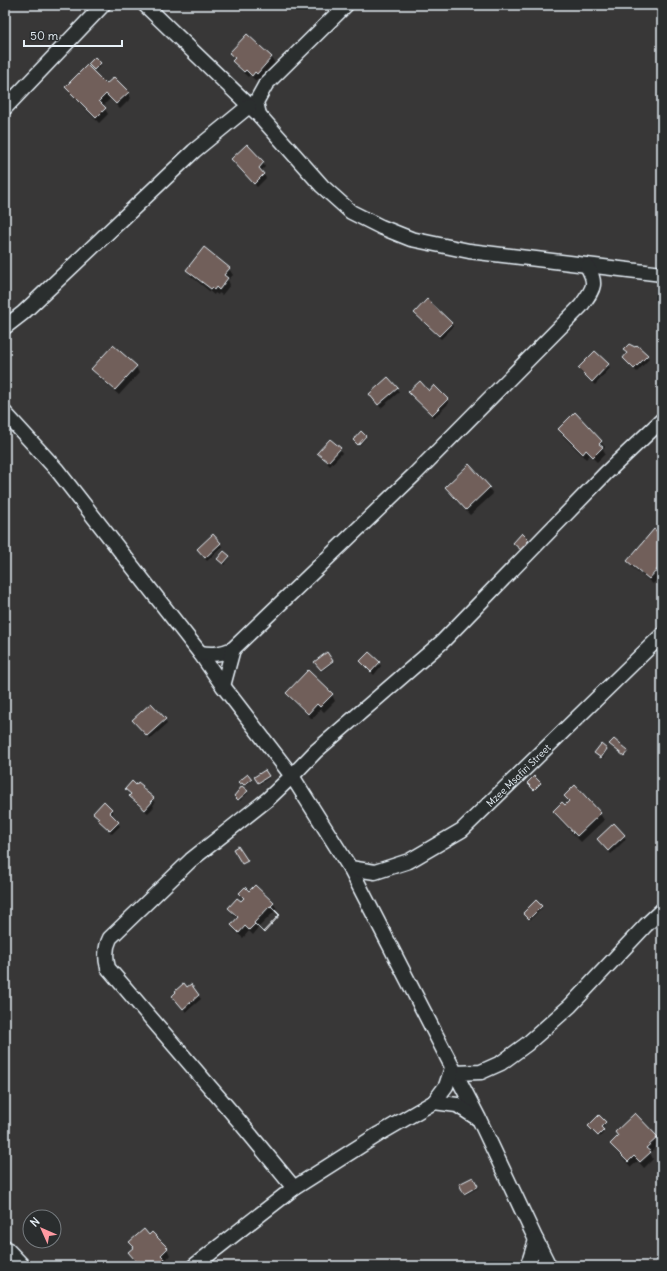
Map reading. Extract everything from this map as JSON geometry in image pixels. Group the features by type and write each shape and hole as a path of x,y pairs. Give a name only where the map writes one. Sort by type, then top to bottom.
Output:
{"street":[{"path":"5,108 103,5"},
{"path":"145,5 254,110 322,186 351,212 381,227 411,239 469,251 662,274"},
{"path":"5,327 23,313 194,152 254,110 256,102 266,84 346,5"},
{"path":"200,653 212,655 223,654 233,649 414,475 581,306 592,290 594,283 593,276 587,266"},
{"path":"5,413 57,470 200,653 223,686 292,776 350,868 479,1119 549,1266"},
{"path":"294,1188 108,968 106,958 107,945 110,938 191,860 268,799 316,752 442,642 606,473 662,420"},
{"name":"Mzee Msafiri Street","path":"350,868 375,872 409,861 462,830 662,634"},
{"path":"223,686 233,649"},
{"path":"453,1070 481,1072 501,1063 527,1044 570,1006 662,910"},
{"path":"194,1266 294,1188 378,1134 434,1102 446,1086 453,1070"},
{"path":"434,1102 457,1104 479,1119"},
{"path":"526,1266 530,1259 536,1240"},
{"path":"5,1247 23,1266"}],"building":[{"path":"247,34 272,57 257,74 255,72 252,76 246,70 244,72 232,61 235,58 229,53"},
{"path":"95,57 101,63 94,70 88,64"},
{"path":"87,65 106,84 114,77 129,92 116,104 106,94 99,101 106,108 96,118 65,87"},
{"path":"247,144 264,162 259,168 264,174 254,184 231,159"},
{"path":"204,247 230,268 224,275 228,278 219,290 216,287 214,290 212,288 211,289 186,270"},
{"path":"427,299 452,323 439,336 414,313"},
{"path":"629,344 635,347 637,345 648,355 634,369 623,358 627,353 623,350"},
{"path":"113,345 137,366 115,390 91,369"},
{"path":"595,351 609,364 592,382 578,368"},
{"path":"388,377 398,388 378,405 369,394"},
{"path":"420,381 429,391 434,385 448,399 432,415 408,392"},
{"path":"575,412 602,441 599,444 603,447 593,457 586,450 583,454 558,429"},
{"path":"361,431 366,436 358,445 353,440"},
{"path":"330,439 341,448 328,462 317,453"},
{"path":"469,464 490,487 466,510 445,487"},
{"path":"654,529 662,535 662,564 649,579 627,561"},
{"path":"522,533 529,540 521,550 513,543"},
{"path":"213,534 221,543 205,558 197,549"},
{"path":"224,551 230,556 223,564 217,559"},
{"path":"327,652 333,661 321,670 314,662"},
{"path":"369,652 380,662 371,672 360,661"},
{"path":"308,670 333,694 320,707 317,704 308,714 286,693"},
{"path":"151,703 166,719 147,736 132,720"},
{"path":"614,739 628,751 624,756 609,744"},
{"path":"601,744 607,749 601,758 594,753"},
{"path":"265,770 269,776 258,783 254,777"},
{"path":"248,774 252,779 244,785 238,782"},
{"path":"534,776 541,783 534,790 527,783"},
{"path":"132,781 136,785 138,782 143,786 142,788 154,798 145,810 129,796 131,794 125,789"},
{"path":"575,785 601,813 577,836 553,811 562,802 565,805 569,801 564,796"},
{"path":"242,786 248,791 238,800 234,796"},
{"path":"104,801 112,809 109,812 119,822 110,831 97,819 99,818 93,813"},
{"path":"614,823 625,835 608,851 597,839"},
{"path":"238,846 248,861 242,864 233,849"},
{"path":"255,885 274,903 271,906 280,915 264,933 263,932 279,915 270,906 249,930 245,926 239,933 231,925 238,917 228,908 237,898 241,901 244,898 239,893 245,887 249,891"},
{"path":"536,900 542,906 529,919 523,913"},
{"path":"184,983 187,987 191,984 199,995 183,1009 172,996"},
{"path":"635,1113 658,1137 646,1148 651,1152 640,1162 634,1156 628,1162 610,1144 618,1136 615,1132"},
{"path":"599,1115 606,1122 601,1127 604,1130 598,1136 588,1126"},
{"path":"473,1177 478,1186 464,1194 459,1184"},
{"path":"144,1229 149,1235 152,1232 168,1248 161,1255 166,1260 160,1266 140,1266 128,1252 134,1247 129,1242"}]}
